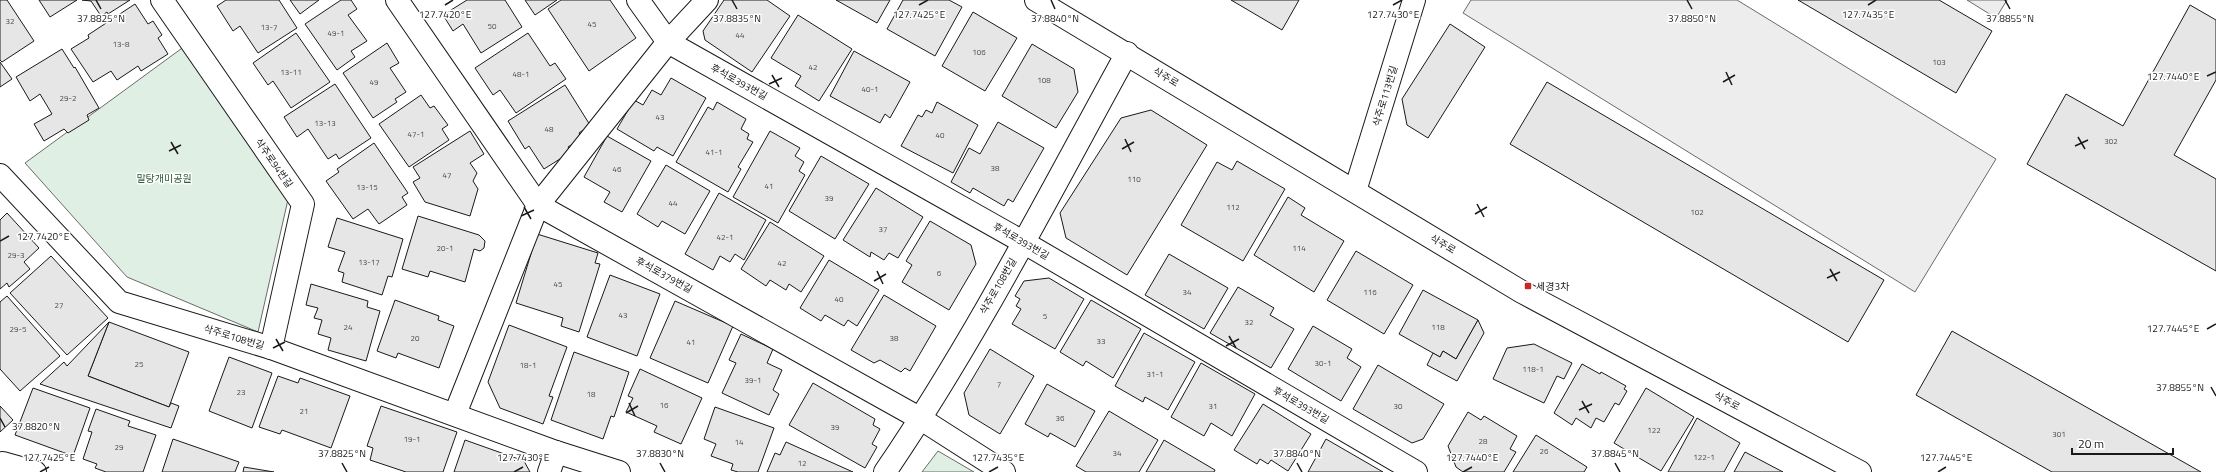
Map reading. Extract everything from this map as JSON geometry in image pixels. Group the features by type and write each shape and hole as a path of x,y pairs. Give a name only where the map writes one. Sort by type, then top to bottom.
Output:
{"street":[{"name":"삭주로94번길","path":"162,0 303,204 271,348"},
{"name":"후석로379번길","path":"397,0 538,205 921,419 1004,472"},
{"name":"후석로393번길","path":"638,0 668,42 1023,242 1416,472"},
{"path":"455,414 538,205 668,42 707,0"},
{"name":"삭주로","path":"1036,0 1127,53 1522,292 1860,472"},
{"name":"삭주로113번길","path":"1355,191 1414,0"},
{"name":"삭주로108번길","path":"885,472 921,419 1023,242 1127,53"},
{"name":"삭주로108번길","path":"0,175 119,302 271,348 556,452 619,472"},
{"path":"549,472 556,452"},
{"path":"0,465 3,463 35,472"}],"green space":[{"name":"말탕개미공원","path":"185,46 289,195 258,332 127,277 25,163"},
{"path":"938,451 974,472 922,472"}],"shaded area":[{"path":"1471,0 1737,0 1996,159 1915,292 1463,13"},
{"path":"1967,0 2007,0 1996,18"}],"building":[{"path":"0,0 7,0 34,41 2,62 0,60"},
{"path":"39,0 77,0 50,17"},
{"path":"82,0 130,0 108,14 107,12 101,16 91,1"},
{"path":"226,0 279,0 297,28 258,53 240,26 233,31 217,6"},
{"path":"290,0 319,0 300,14"},
{"path":"341,0 351,0 357,9 348,15 367,41 351,51 355,57 337,70 305,24"},
{"path":"467,0 505,0 522,27 481,53 463,24 453,31 443,15"},
{"path":"525,0 557,0 535,15"},
{"path":"561,0 610,0 636,38 589,71 548,9"},
{"path":"724,0 767,0 790,16 752,72 705,40 703,31"},
{"path":"836,0 890,0 877,23"},
{"path":"903,0 949,0 962,7 935,56 887,29"},
{"path":"1231,0 1299,0 1282,30"},
{"path":"1798,0 1939,0 1992,31 1956,93"},
{"path":"135,4 148,24 153,21 162,35 158,38 168,54 141,71 138,66 117,80 111,71 93,82 71,49 89,38 88,35"},
{"path":"2190,5 2216,20 2216,80 2174,155 2216,179 2216,271 2027,164 2066,94 2123,126"},
{"path":"973,12 1017,38 985,91 942,66"},
{"path":"798,15 852,49 819,101 795,86 801,76 771,58"},
{"path":"1450,24 1485,47 1428,138 1407,125 1402,99"},
{"path":"296,33 330,82 291,108 273,81 268,85 253,63"},
{"path":"528,33 550,66 555,63 566,79 516,113 500,90 493,95 475,68"},
{"path":"387,43 399,63 390,68 406,92 395,99 397,102 373,118 343,73"},
{"path":"1032,44 1074,69 1078,92 1056,128 1002,96"},
{"path":"62,49 74,68 75,67 99,108 87,115 89,120 68,133 64,129 44,141 34,124 52,114 40,94 30,101 16,77"},
{"path":"854,51 910,82 890,118 885,114 880,123 830,96"},
{"path":"0,62 12,79 0,87"},
{"path":"671,78 706,98 673,156 657,147 654,151 617,129 634,100 643,105 652,90 661,95"},
{"path":"1547,82 1884,280 1848,342 1510,144"},
{"path":"335,84 371,138 339,159 336,154 328,159 308,129 297,137 284,117"},
{"path":"565,85 590,125 579,133 582,138 568,147 571,152 544,169 529,146 525,149 508,121"},
{"path":"421,95 430,108 434,106 448,125 442,129 449,140 409,167 379,124"},
{"path":"717,102 746,119 741,129 749,134 747,139 753,142 738,167 741,169 728,192 676,162 708,107 713,110"},
{"path":"937,102 978,125 953,173 901,146 918,115 922,117 926,110 932,113"},
{"path":"1151,110 1207,145 1127,275 1066,238 1060,213 1121,118"},
{"path":"998,122 1044,148 1013,202 1008,199 1004,206 973,188 970,193 951,182 969,148 980,154"},
{"path":"470,131 484,154 470,163 477,173 473,181 478,189 470,216 425,202 413,182 420,178 413,167"},
{"path":"770,131 800,148 795,156 804,162 799,171 805,175 778,223 733,197"},
{"path":"607,136 651,161 622,212 604,202 610,192 584,177"},
{"path":"374,143 408,193 402,197 407,205 379,224 368,209 353,219 326,181 339,172 337,169"},
{"path":"821,156 869,184 835,239 789,211"},
{"path":"1237,161 1285,189 1243,261 1181,225 1217,162 1232,170"},
{"path":"666,165 710,191 685,234 662,221 658,227 637,214"},
{"path":"876,188 923,217 898,258 889,253 884,260 871,252 870,257 843,240"},
{"path":"719,193 766,220 744,260 735,254 730,262 720,256 713,270 685,254"},
{"path":"1288,197 1305,208 1301,215 1344,241 1314,292 1254,255"},
{"path":"7,213 39,248 24,262 30,269 9,287 7,283 0,289 0,220"},
{"path":"418,216 479,235 485,241 484,248 480,251 474,249 465,282 430,271 428,277 402,269"},
{"path":"337,218 403,239 392,277 388,276 382,295 342,282 344,273 338,271 345,252 328,247"},
{"path":"930,221 971,245 976,264 949,310 902,282 912,265 906,261"},
{"path":"770,222 824,256 801,292 789,284 786,290 770,280 766,286 741,269"},
{"path":"537,234 598,253 595,263 600,264 579,332 561,326 563,318 516,303"},
{"path":"1356,251 1413,285 1384,334 1327,300"},
{"path":"1169,254 1228,288 1204,329 1145,295"},
{"path":"51,256 108,318 67,355 10,293"},
{"path":"829,260 879,290 857,326 848,320 844,326 825,315 821,321 800,308"},
{"path":"610,275 660,294 637,356 587,337"},
{"path":"1049,278 1084,299 1055,349 1012,324 1021,309 1016,306 1020,299 1015,296 1024,281"},
{"path":"311,284 368,301 367,307 380,311 366,361 328,350 331,338 318,334 322,320 314,318 318,308 306,305"},
{"path":"1238,287 1274,308 1270,315 1294,329 1271,368 1210,333"},
{"path":"1423,290 1478,320 1456,359 1443,351 1440,357 1399,334"},
{"path":"884,295 936,326 910,371 905,368 901,372 880,360 874,363 851,350"},
{"path":"7,296 60,356 20,391 0,369 0,302"},
{"path":"395,300 439,316 438,320 454,326 439,368 398,353 396,358 377,351"},
{"path":"1091,300 1141,329 1113,378 1086,361 1083,366 1060,352"},
{"path":"675,301 733,326 708,383 650,358"},
{"path":"1478,320 1484,333 1457,381 1427,365 1433,353 1440,357 1443,351 1456,359"},
{"path":"109,322 189,352 169,407 88,376"},
{"path":"109,322 88,376 169,407 171,403 179,406 171,428 40,384 64,362 67,366"},
{"path":"509,325 567,347 549,396 553,397 543,424 500,408 488,382"},
{"path":"1313,326 1352,349 1347,358 1361,367 1341,401 1288,369"},
{"path":"1952,331 2201,472 2052,472 1916,395"},
{"path":"1144,333 1195,362 1168,410 1145,397 1143,402 1115,386"},
{"path":"741,334 773,349 767,363 782,370 773,390 779,394 769,415 722,393 736,363 729,360"},
{"path":"1534,344 1572,363 1564,379 1557,376 1544,403 1493,379 1507,348"},
{"path":"990,349 1034,376 1000,434 969,415 964,393"},
{"path":"574,352 629,372 614,417 611,416 603,439 551,420"},
{"path":"229,357 272,373 252,428 209,411"},
{"path":"1201,363 1255,394 1232,436 1211,423 1204,436 1171,417"},
{"path":"1582,364 1600,374 1601,372 1626,386 1624,389 1627,391 1619,405 1615,403 1604,422 1596,418 1591,428 1576,418 1572,425 1554,413"},
{"path":"1378,365 1444,404 1423,439 1412,443 1353,409"},
{"path":"640,369 702,398 681,444 654,432 657,426 626,412 633,398 628,396"},
{"path":"278,376 298,383 300,378 350,396 331,448 282,430 280,434 259,427"},
{"path":"813,383 875,419 873,425 880,429 872,444 877,447 865,468 789,425"},
{"path":"1047,384 1095,411 1075,447 1050,433 1048,437 1025,424"},
{"path":"33,388 90,408 73,456 15,435"},
{"path":"1646,388 1694,417 1661,471 1614,443"},
{"path":"1263,404 1311,434 1288,471 1271,460 1268,464 1260,459 1257,464 1234,450"},
{"path":"0,406 13,420 0,432"},
{"path":"381,406 457,432 443,472 406,472 370,460 373,448 367,446"},
{"path":"715,407 774,428 758,472 738,472 731,470 733,464 711,456 716,444 704,439"},
{"path":"96,409 130,421 128,426 156,435 143,472 106,472 95,468 97,464 83,459 92,432 88,431"},
{"path":"1109,411 1158,440 1139,472 1086,472 1076,466"},
{"path":"1468,412 1481,420 1484,416 1517,436 1510,449 1516,452 1504,472 1463,472 1456,467 1448,446"},
{"path":"1697,418 1740,443 1724,472 1668,472"},
{"path":"1536,435 1587,467 1584,472 1513,472"},
{"path":"173,439 239,462 235,472 162,472"},
{"path":"1326,439 1383,472 1308,472"},
{"path":"465,440 524,461 530,472 454,472"},
{"path":"1164,440 1215,470 1214,472 1146,472"},
{"path":"786,442 853,472 767,472 775,453 780,455"},
{"path":"1745,452 1783,472 1734,472"},
{"path":"244,467 274,472 243,472"}],"place":[{"name":"세경3차","path":"1528,286"}]}
